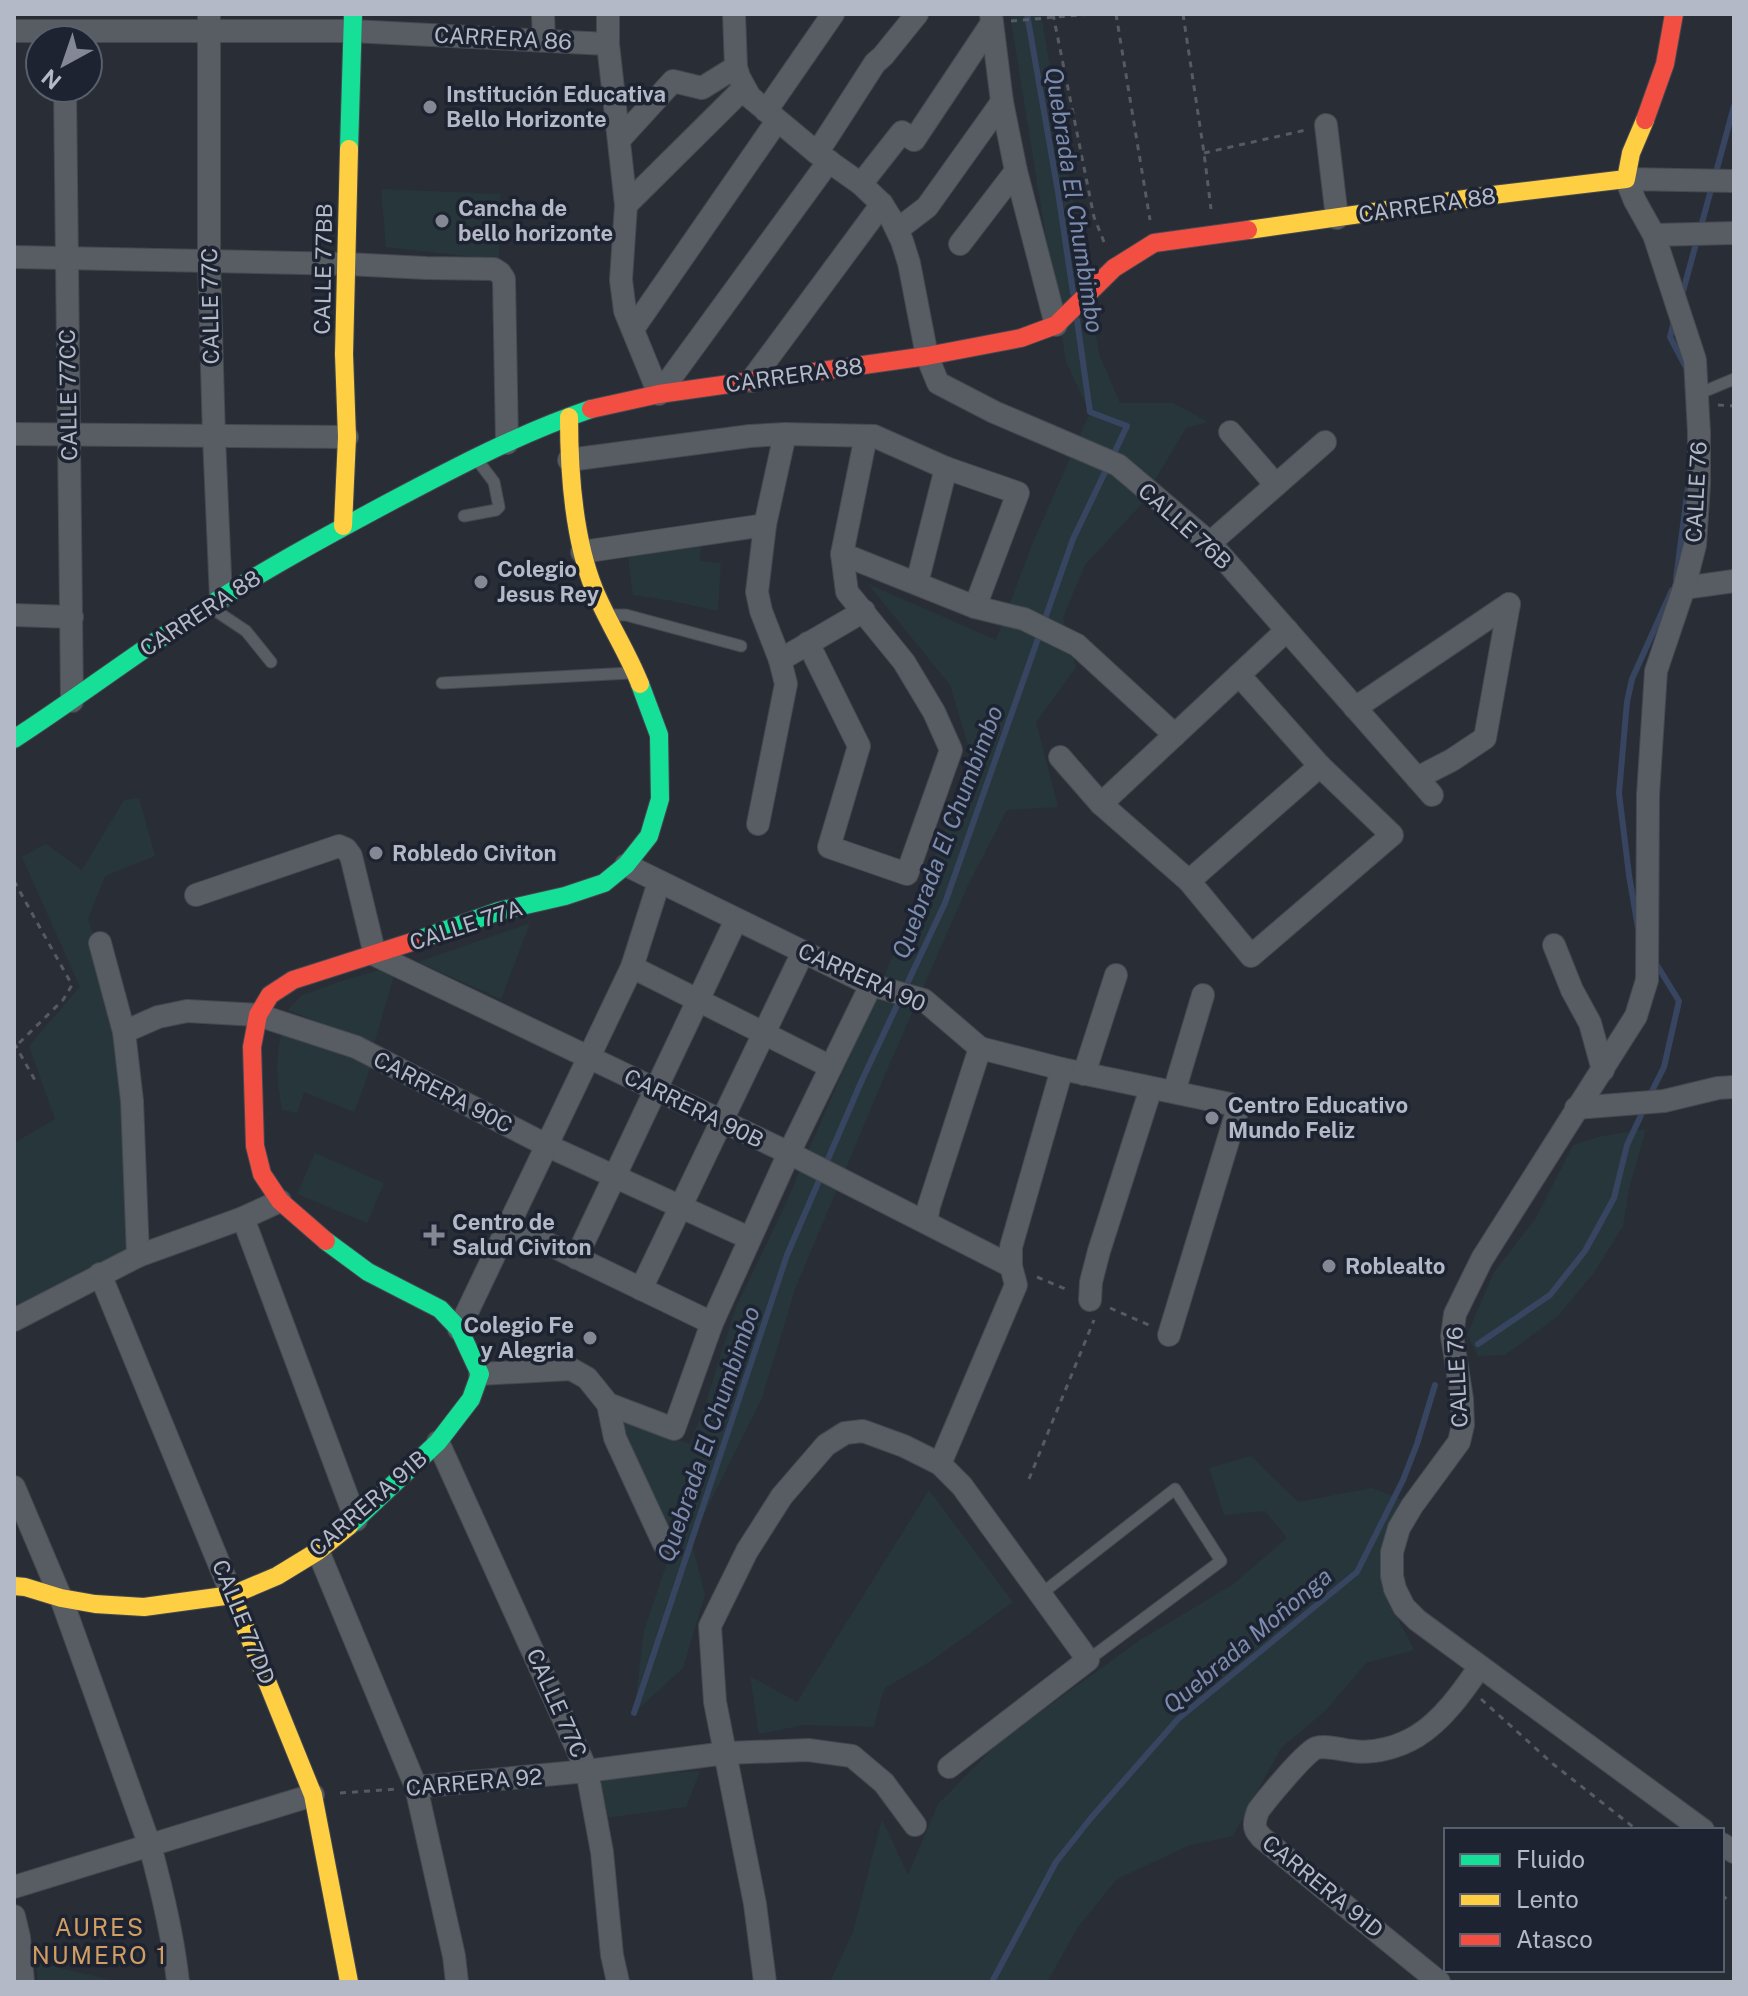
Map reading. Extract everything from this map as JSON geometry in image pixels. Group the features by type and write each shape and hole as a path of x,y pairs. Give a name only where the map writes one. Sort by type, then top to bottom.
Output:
{"street":[{"path":"543,14 544,40"},
{"path":"608,14 608,44 626,205 621,280 625,311 659,394"},
{"path":"734,14 740,77 750,97 861,184 882,204 897,230 909,263 927,356"},
{"path":"633,329 712,216 833,14"},
{"path":"659,394 823,157 875,63 917,14"},
{"path":"1674,14 1671,42 1655,95 1627,162 1626,179 1734,181"},
{"path":"861,184 902,132 914,140 991,18"},
{"path":"991,18 1002,102 1016,171 1063,319"},
{"name":"CARRERA 86","path":"104,26 209,22 352,23 608,44"},
{"name":"CALLE 77C","path":"209,22 209,261 215,602"},
{"name":"CALLE 77BB","path":"343,526 347,437 344,354 352,23"},
{"path":"619,140 673,81 702,88 740,77"},
{"path":"626,205 740,77"},
{"path":"897,230 927,207 1002,102"},
{"name":"CALLE 77CC","path":"65,104 72,701"},
{"path":"1326,125 1337,218"},
{"path":"960,244 1016,171"},
{"name":"CARRERA 88","path":"14,739 176,627 301,549 475,457 569,417 602,406 659,394 927,356 1021,338 1063,319 1114,268 1154,243 1567,184 1626,179"},
{"name":"CALLE 76","path":"1473,1677 1404,1607 1392,1576 1392,1552 1399,1528 1412,1506 1459,1442 1463,1425 1452,1336 1455,1314 1482,1259 1636,1016 1647,980 1648,795 1656,671 1695,545 1699,484 1695,360 1654,235 1626,179"},
{"path":"751,381 882,204"},
{"path":"1654,235 1734,233"},
{"path":"14,257 494,269 504,279 507,443"},
{"name":"CALLE 76B","path":"927,356 938,383 994,412 1118,465 1210,543 1432,795"},
{"name":"CALLE 77A","path":"258,1015 270,995 293,980 499,911 565,896 604,883 626,865 649,836 660,799 659,735 635,672 594,589 582,552 569,460 569,417"},
{"path":"1230,432 1276,485"},
{"path":"14,434 347,437"},
{"path":"758,824 786,684 757,592 765,525 785,434"},
{"path":"569,460 750,436 874,436 946,468 1018,493 975,607"},
{"path":"808,643 859,746 829,847 907,874 951,750 934,712 904,662 847,592 842,554 866,436"},
{"path":"1210,543 1325,442"},
{"path":"917,583 946,468"},
{"path":"582,552 765,525"},
{"path":"842,554 975,607 1024,619 1077,645 1175,735"},
{"path":"1684,588 1734,581"},
{"path":"1355,708 1509,604 1485,738 1417,778"},
{"path":"780,660 864,611"},
{"path":"14,615 72,617"},
{"path":"1101,804 1287,630"},
{"path":"1060,757 1101,804 1189,881 1251,956 1392,835 1320,766 1239,675"},
{"path":"1189,881 1320,766"},
{"path":"196,895 339,846 351,856 375,955"},
{"name":"CARRERA 90","path":"626,865 871,985 924,1000 980,1048 1238,1108 1169,1335"},
{"path":"459,1329 632,967 659,882"},
{"path":"576,1258 736,920"},
{"path":"100,943 124,1032 132,1101 138,1256"},
{"path":"1554,945 1572,990 1590,1023 1603,1070"},
{"path":"641,1289 803,952"},
{"name":"CARRERA 90B","path":"375,955 789,1153 1011,1266"},
{"path":"632,967 831,1067"},
{"path":"940,1464 1016,1285 1011,1266 1011,1247 1073,1071 1116,975"},
{"path":"608,1404 674,1429 712,1323 749,1238 871,985"},
{"path":"1174,1092 1203,995"},
{"name":"CARRERA 90C","path":"124,1032 158,1017 187,1011 258,1015 356,1047 548,1146 749,1238"},
{"path":"258,1015 252,1047 255,1146 262,1174 280,1201 333,1247 368,1272 440,1309 459,1329 480,1374 571,1369 587,1378 608,1404 615,1438 664,1544"},
{"path":"926,1222 980,1048"},
{"path":"1576,1108 1664,1101 1734,1087"},
{"path":"1092,1309 1091,1282 1099,1251 1151,1088"},
{"path":"14,1320 138,1256 243,1218 280,1201"},
{"path":"243,1218 356,1520"},
{"path":"509,1225 712,1323"},
{"name":"CALLE 77DD","path":"100,1274 313,1795 349,1982"},
{"name":"CARRERA 91B","path":"14,1586 95,1604 144,1607 232,1595 277,1576 318,1551 356,1520 438,1442 471,1399 480,1374"},
{"path":"765,1982 755,1904 715,1702 710,1626 747,1551 782,1496 826,1445 845,1433 863,1431 940,1464 962,1486 1088,1660 949,1767"},
{"name":"CALLE 77C","path":"438,1442 587,1771 602,1852 612,1955 618,1982"},
{"path":"14,1487 61,1598 150,1846 171,1932 178,1982"},
{"path":"318,1551 416,1787 454,1956 457,1982"},
{"path":"1473,1677 1700,1828"},
{"name":"CARRERA 91D","path":"1439,1982 1262,1838 1254,1824 1259,1810 1309,1751 1322,1747 1356,1752 1376,1751 1418,1736 1473,1677"},
{"name":"CARRERA 92","path":"416,1787 587,1771 726,1753 808,1750 852,1756 884,1783 915,1825"},
{"path":"14,1887 313,1795"},
{"path":"14,1916 23,1982"}],"lane":[{"path":"1698,394 1734,379"},
{"path":"464,516 496,510 499,505 494,482 475,457"},
{"path":"215,602 246,631 271,662"},
{"path":"608,615 626,615 741,646"},
{"path":"442,683 635,672"},
{"path":"1041,1594 1175,1489 1221,1561 1088,1660"}],"path":[{"path":"991,18 1091,14"},
{"path":"1116,14 1154,243"},
{"path":"1183,14 1213,233"},
{"path":"1053,16 1094,217 1114,268"},
{"path":"1204,153 1326,125"},
{"path":"1726,405 1734,406"},
{"path":"14,881 72,985 63,1000 15,1044 36,1082"},
{"path":"1029,1479 1092,1309"},
{"path":"1473,1677 1553,1764 1634,1828"},
{"name":"CARRERA 92","path":"313,1795 416,1787"},
{"path":"1724,1897 1731,1903"}],"shaded area":[{"path":"1010,14 1041,14 1099,354 1120,403 1173,403 1208,422 1186,428 1138,508 1085,565 1063,617 1076,667 1036,722 1058,807 1007,810 968,885 795,1289 762,1398 691,1541 705,1595 683,1668 634,1713 644,1631 674,1542 620,1421 690,1444 736,1307 782,1212 973,762 950,685 868,584 996,640 1034,540 1090,413 1066,362"},
{"name":"Cancha de bello horizonte","path":"381,189 500,194 499,260 386,247"},
{"path":"702,537 700,561 721,563 718,611 633,595 627,550"},
{"path":"139,798 155,856 105,876 88,919 110,987 116,1035 120,1100 127,1144 128,1250 14,1312 14,1143 55,1119 29,1046 80,987 22,857 46,844 82,870 124,800"},
{"path":"530,923 501,999 418,962"},
{"path":"386,968 395,972 374,1044 288,1010 301,996"},
{"path":"282,1030 372,1064 354,1112 304,1092 297,1113 282,1110 278,1052"},
{"path":"1646,1129 1629,1189 1623,1226 1593,1274 1557,1317 1505,1355 1478,1356 1467,1335 1494,1272 1536,1218 1573,1145 1602,1136"},
{"path":"315,1153 384,1183 367,1223 297,1194"},
{"path":"1251,1456 1298,1502 1372,1488 1405,1501 1386,1538 1382,1588 1414,1650 1366,1663 1325,1711 1281,1748 1233,1836 1190,1845 1117,1879 1078,1927 1047,1982 830,1982 853,1932 882,1819 908,1875 938,1804 999,1742 1140,1640 1232,1585 1287,1538 1265,1511 1224,1515 1209,1468"},
{"path":"929,1490 1013,1602 931,1661 885,1688 874,1727 804,1725 759,1734 750,1676 797,1702"},
{"path":"700,1771 686,1807 606,1818 596,1778"},
{"path":"36,1962 118,1982 38,1982"}],"waterway":[{"name":"Quebrada El Chumbimbo","path":"1027,14 1073,293"},
{"name":"Quebrada Moñonga","path":"1715,176 1734,106"},
{"name":"Quebrada Moñonga","path":"1700,230 1712,186"},
{"name":"Quebrada Moñonga","path":"1682,295 1697,240"},
{"name":"Quebrada El Chumbimbo","path":"825,1166 945,903 1073,539 1127,426 1090,412 1077,320"},
{"name":"Quebrada Moñonga","path":"1674,321 1670,337 1687,369"},
{"name":"Quebrada Moñonga","path":"1676,579 1688,487"},
{"name":"Quebrada Moñonga","path":"1638,928 1619,793 1627,702 1632,679 1672,590"},
{"name":"Quebrada Moñonga","path":"1650,1095 1664,1067 1679,1001 1655,962"},
{"name":"Quebrada Moñonga","path":"1478,1344 1550,1295 1585,1251 1614,1198 1627,1145 1644,1109"},
{"name":"Quebrada El Chumbimbo","path":"634,1713 787,1255 821,1176"},
{"name":"Quebrada Moñonga","path":"992,1982 1056,1862 1178,1719 1357,1572 1403,1480 1435,1385"}],"traffic: fast":[{"path":"349,149 353,14"},
{"path":"14,739 200,612 279,563 463,464 591,409"},
{"path":"418,940 499,911 565,896 604,883 626,865 649,836 660,799 659,735 640,684"},
{"path":"326,1241 368,1272 440,1309 459,1329 480,1374 471,1399 438,1442 349,1526"}],"traffic: slow":[{"path":"1248,230 1626,179 1631,153 1645,120"},
{"path":"343,526 347,437 344,354 349,149"},
{"path":"569,417 574,504 587,569 599,601 640,684"},
{"path":"14,1586 95,1604 144,1607 232,1595 277,1576 318,1551 349,1526"},
{"path":"232,1595 313,1795 349,1982"}],"traffic: jam":[{"path":"1645,120 1665,64 1674,14"},
{"path":"591,409 659,394 927,356 1021,338 1056,325 1114,268 1154,243 1248,230"},
{"path":"326,1241 280,1201 262,1174 255,1146 252,1047 258,1015 270,995 293,980 418,940"}],"place":[{"name":"Institución Educativa Bello Horizonte","path":"430,107"},
{"name":"Cancha de bello horizonte","path":"442,221"},
{"name":"Colegio Jesus Rey","path":"481,582"},
{"name":"Robledo Civiton","path":"376,853"},
{"name":"Centro Educativo Mundo Feliz","path":"1212,1118"},
{"name":"Centro de Salud Civiton","path":"434,1235"},
{"name":"Roblealto","path":"1329,1266"},
{"name":"Colegio Fe y Alegria","path":"590,1338"}],"district":[{"name":"AURES NUMERO 1","path":"100,1941"}]}
